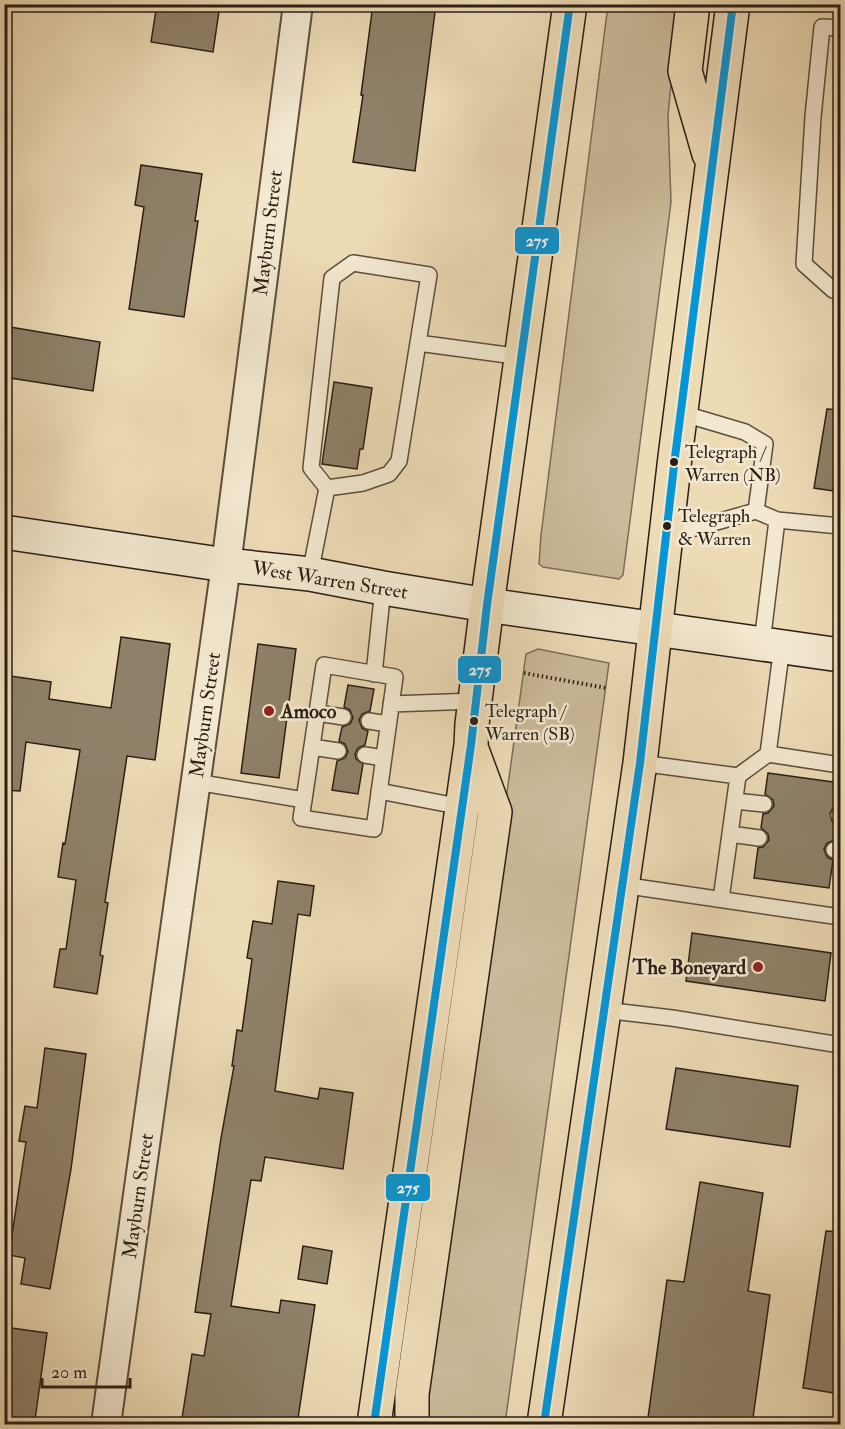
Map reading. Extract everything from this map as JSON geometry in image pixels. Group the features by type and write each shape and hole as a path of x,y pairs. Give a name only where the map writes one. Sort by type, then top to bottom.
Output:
{"main road":[{"path":"374,1425 471,745 487,605 570,4"},
{"path":"693,4 685,71 713,168"},
{"path":"544,1425 640,763 666,536 733,4"},
{"name":"West Warren Street","path":"4,532 226,565 310,574 487,605 656,627 840,655"},
{"path":"412,1425 412,1394 495,812 471,745"}],"street":[{"name":"Mayburn Street","path":"106,1425 226,565 298,4"}],"lane":[{"path":"840,28 822,27 813,117 804,264 833,290 840,290"},
{"path":"310,574 327,488 311,468 333,278 353,263 429,275 399,461 389,474 363,483 327,488"},
{"path":"418,343 522,357"},
{"path":"681,414 745,432 765,444 756,511"},
{"path":"666,536 756,511 777,520 840,526"},
{"path":"768,754 777,520"},
{"path":"374,674 383,588"},
{"path":"324,665 374,674 395,677 374,829 301,818 324,665"},
{"path":"391,704 475,701"},
{"path":"318,713 343,717"},
{"path":"369,721 388,724"},
{"path":"312,747 338,751"},
{"path":"721,899 738,777 768,754 840,765"},
{"path":"364,755 383,758"},
{"path":"640,763 738,777"},
{"path":"195,782 304,800"},
{"path":"379,791 462,807"},
{"path":"735,801 764,804"},
{"path":"730,834 759,838"},
{"path":"622,885 840,917"},
{"path":"604,1010 672,1018 840,1045"}],"path":[{"path":"524,673 606,688"}],"shaded area":[{"path":"608,5 679,5 668,115 671,202 623,575 619,579 543,567 539,564"},
{"path":"538,649 609,663 505,1424 431,1424 426,1414 428,1368 526,654"}],"building":[{"path":"157,4 175,4 219,11 213,52 151,42"},
{"path":"373,4 436,4 415,171 353,162"},
{"path":"141,165 202,174 195,221 198,221 184,317 129,309 144,207 135,205"},
{"path":"4,326 100,342 93,391 4,377"},
{"path":"334,382 372,388 363,449 360,449 357,469 322,464"},
{"path":"827,409 840,410 840,492 814,488"},
{"path":"121,637 170,644 155,760 127,756 105,902 108,903 97,994 54,987 60,949 66,949 76,880 58,877 80,750 26,742 20,791 4,790 4,675 51,682 49,699 111,708"},
{"name":"Amoco","path":"258,644 296,649 279,778 241,773"},
{"path":"348,685 374,689 370,711 362,714 359,720 362,728 368,731 365,745 358,748 355,754 356,759 363,764 358,794 332,790 337,761 345,758 348,752 345,744 339,741 342,727 350,724 353,718 350,710 344,707"},
{"path":"768,773 840,783 840,806 833,808 830,813 832,821 837,825 835,840 827,843 824,849 827,857 833,860 829,888 754,878 758,848 763,847 769,840 768,834 761,828 763,814 768,813 774,806 773,800 765,794"},
{"path":"278,881 314,886 310,916 298,914 275,1091 318,1099 320,1088 353,1093 343,1169 265,1157 261,1181 251,1180 231,1306 279,1313 281,1300 315,1305 297,1425 181,1425 192,1354 204,1356 211,1314 195,1312 234,1066 232,1066 237,1030 242,1031 252,959 247,958 253,921 272,924"},
{"name":"The Boneyard","path":"692,933 831,953 825,1001 686,981"},
{"path":"45,1048 86,1054 71,1169 50,1289 21,1284 25,1258 9,1255 26,1142 19,1141 25,1106 37,1108"},
{"path":"676,1068 798,1086 790,1147 666,1129"},
{"path":"700,1182 763,1193 748,1291 770,1295 752,1425 647,1425 667,1280 684,1282"},
{"path":"826,1231 840,1232 840,1394 803,1388"},
{"path":"303,1246 332,1251 327,1284 298,1279"},
{"path":"4,1327 47,1333 35,1420 4,1416"}],"transit line":[{"name":"275","path":"374,1424 471,745 487,605 570,4"},
{"name":"275","path":"544,1424 640,763 675,457 733,4"}],"place":[{"name":"Telegraph / Warren (NB)","path":"674,462"},
{"name":"Telegraph & Warren","path":"667,526"},
{"name":"Amoco","path":"269,711"},
{"name":"Telegraph / Warren (SB)","path":"474,721"},
{"name":"The Boneyard","path":"758,967"}]}
